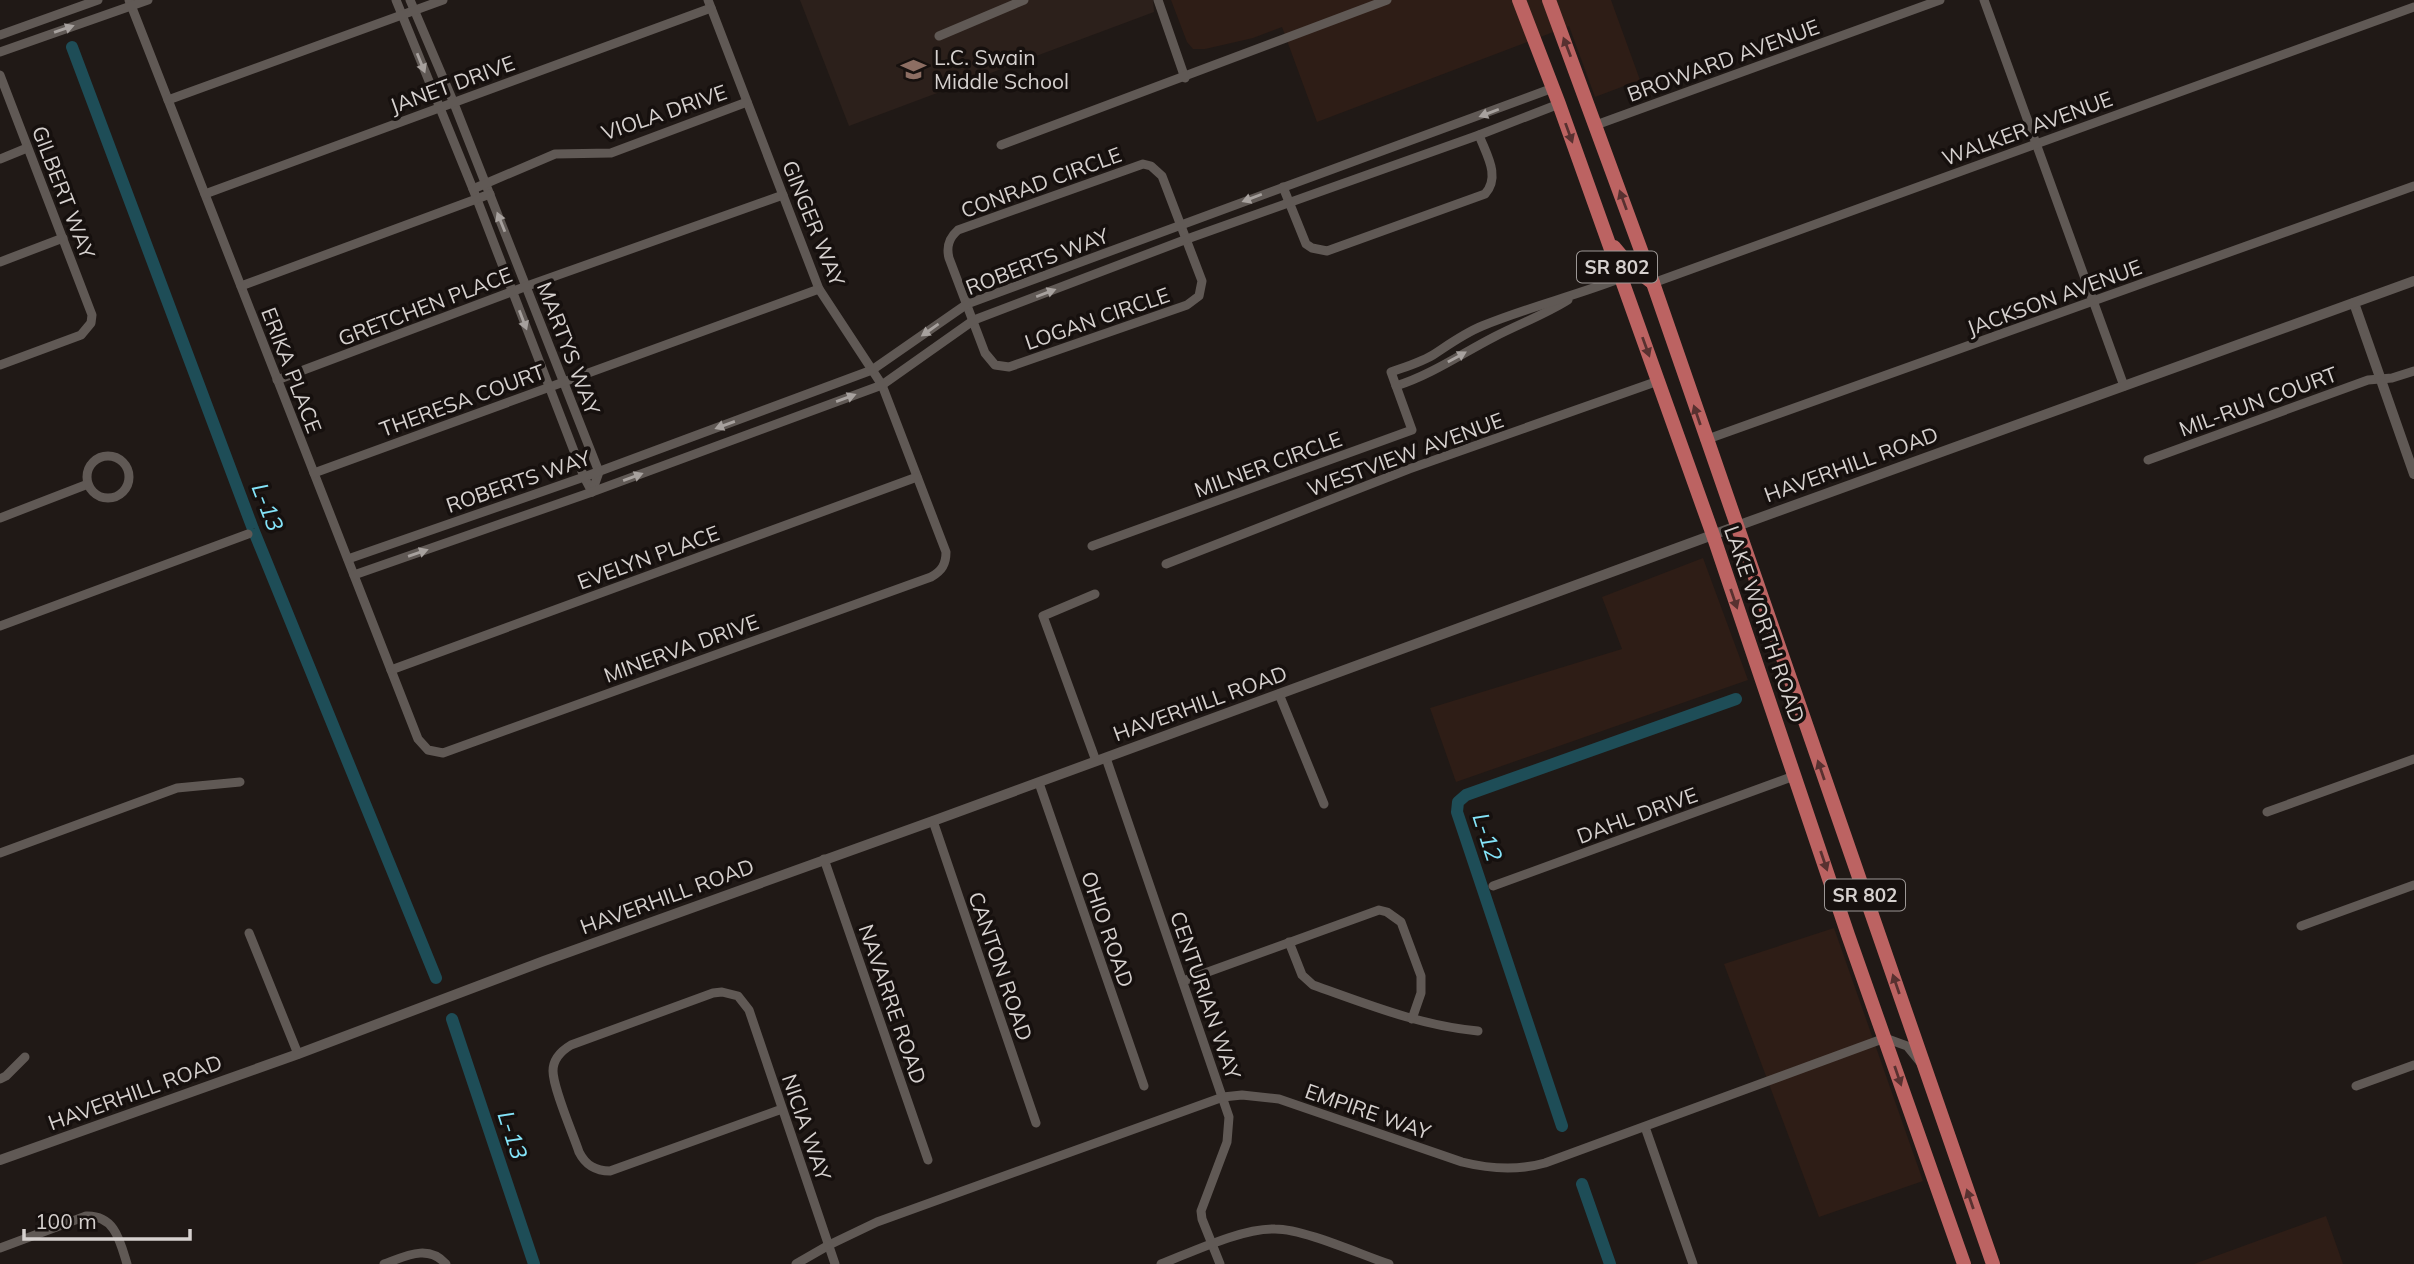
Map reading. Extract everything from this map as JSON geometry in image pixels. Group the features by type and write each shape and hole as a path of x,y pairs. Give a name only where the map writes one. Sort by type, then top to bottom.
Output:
{"main road":[{"name":"LAKE WORTH ROAD","path":"1519,0 1713,534 1964,1264"},
{"name":"LAKE WORTH ROAD","path":"1549,0 1653,283 1993,1264"},
{"path":"1606,237 1629,265 1653,283"}],"street":[{"path":"0,35 98,0"},
{"path":"0,52 130,3 149,0"},
{"name":"MARTYS WAY","path":"396,0 592,492"},
{"name":"MARTYS WAY","path":"410,0 527,286 598,472"},
{"path":"168,100 443,0"},
{"path":"939,36 1024,0"},
{"path":"1157,0 1185,78"},
{"path":"1001,145 1387,0"},
{"name":"BROWARD AVENUE","path":"1596,125 1940,0"},
{"path":"1984,0 2124,386"},
{"name":"ERIKA PLACE","path":"130,3 418,739 428,750"},
{"name":"JANET DRIVE","path":"205,194 710,4"},
{"name":"GINGER WAY","path":"710,4 819,289 882,385 946,552 943,567"},
{"name":"WALKER AVENUE","path":"1653,283 2414,7"},
{"name":"GILBERT WAY","path":"0,75 90,307 91,323 81,335 0,365"},
{"name":"ROBERTS WAY","path":"348,559 598,472 872,370 967,304 1553,88"},
{"name":"VIOLA DRIVE","path":"473,189 555,154 611,153 747,102"},
{"name":"ROBERTS WAY","path":"354,575 592,492 882,385 974,320 1187,239 1559,104"},
{"path":"1283,187 1306,244 1327,251 1479,198 1490,188 1493,174 1479,135"},
{"path":"0,159 27,148"},
{"name":"CONRAD CIRCLE","path":"974,320 947,250 952,235 958,230 1143,164 1157,170 1162,176 1187,239"},
{"name":"JACKSON AVENUE","path":"1706,440 2414,186"},
{"path":"241,286 490,194"},
{"name":"GRETCHEN PLACE","path":"278,380 527,286 783,195"},
{"path":"0,262 63,239"},
{"name":"LOGAN CIRCLE","path":"974,320 989,360 995,365 1009,368 1187,305 1199,296 1202,281 1187,239"},
{"name":"MILNER CIRCLE","path":"1396,387 1548,313 1576,296 1621,278"},
{"name":"HAVERHILL ROAD","path":"0,1160 298,1054 544,961 2414,281"},
{"name":"THERESA COURT","path":"314,473 819,289"},
{"name":"MILNER CIRCLE","path":"1092,546 1412,430 1391,372 1434,355 1449,342 1480,327 1544,302 1576,296"},
{"path":"2354,303 2414,474"},
{"name":"MIL-RUN COURT","path":"2148,460 2368,380 2392,378 2414,371"},
{"name":"WESTVIEW AVENUE","path":"1166,565 1409,469 1658,381"},
{"path":"110,456 123,462 127,468 126,488 116,497 96,495 88,484 88,470 96,459 110,456"},
{"path":"592,492 598,472"},
{"name":"EVELYN PLACE","path":"391,670 917,477"},
{"path":"0,518 88,484"},
{"path":"0,626 248,534"},
{"name":"MINERVA DRIVE","path":"428,750 443,753 932,577 943,567"},
{"name":"CENTURIAN WAY","path":"1095,594 1043,615 1101,760 1183,981 1229,1117 1229,1134 1201,1211 1220,1264"},
{"path":"1279,694 1324,804"},
{"path":"2267,812 2414,759"},
{"name":"DAHL DRIVE","path":"1493,886 1794,776"},
{"path":"0,853 177,788 240,782"},
{"name":"OHIO ROAD","path":"1039,783 1144,1086"},
{"name":"CANTON ROAD","path":"933,821 1036,1122"},
{"name":"NAVARRE ROAD","path":"824,859 929,1160"},
{"path":"2301,926 2414,885"},
{"path":"1183,981 1379,910 1395,916 1405,929 1421,976 1421,993 1412,1019"},
{"path":"249,933 298,1054"},
{"path":"1289,942 1302,975 1313,985 1412,1019 1455,1029 1478,1031"},
{"name":"NICIA WAY","path":"782,1109 610,1171 594,1169 579,1153 553,1071 558,1055 564,1049 713,993 730,993 744,1002 782,1109 835,1264"},
{"path":"1885,1038 1906,1046 1925,1069"},
{"name":"EMPIRE WAY","path":"796,1264 877,1222 1223,1097 1260,1096 1279,1099 1462,1162 1499,1169 1536,1166 1885,1038"},
{"path":"0,1079 25,1057"},
{"path":"2356,1086 2414,1065"},
{"path":"1645,1127 1693,1264"},
{"path":"0,1248 86,1216 95,1216 110,1223 117,1234 127,1264"},
{"path":"1161,1264 1257,1230 1284,1229 1389,1264"},
{"path":"384,1264 423,1252 439,1257 446,1264"}],"shaded area":[{"name":"L.C. Swain Middle School","path":"800,0 1153,0 1154,12 849,126"},
{"path":"1171,0 1611,0 1640,80 1595,97 1569,26 1317,122 1282,27 1253,38 1205,49 1193,49 1187,42"},
{"path":"1703,558 1748,680 1456,782 1430,708 1622,649 1602,597"},
{"path":"1834,928 1923,1181 1819,1217 1724,964"},
{"path":"2326,1216 2343,1264 2194,1264"}],"waterway":[{"name":"L-13","path":"72,47 253,529 436,978"},
{"name":"L-12","path":"1562,1126 1457,812 1458,802 1466,795 1736,699"},
{"name":"L-13","path":"452,1019 534,1264"},
{"name":"L-12","path":"1582,1184 1610,1264"}],"place":[{"name":"L.C. Swain Middle School","path":"914,69"}]}
